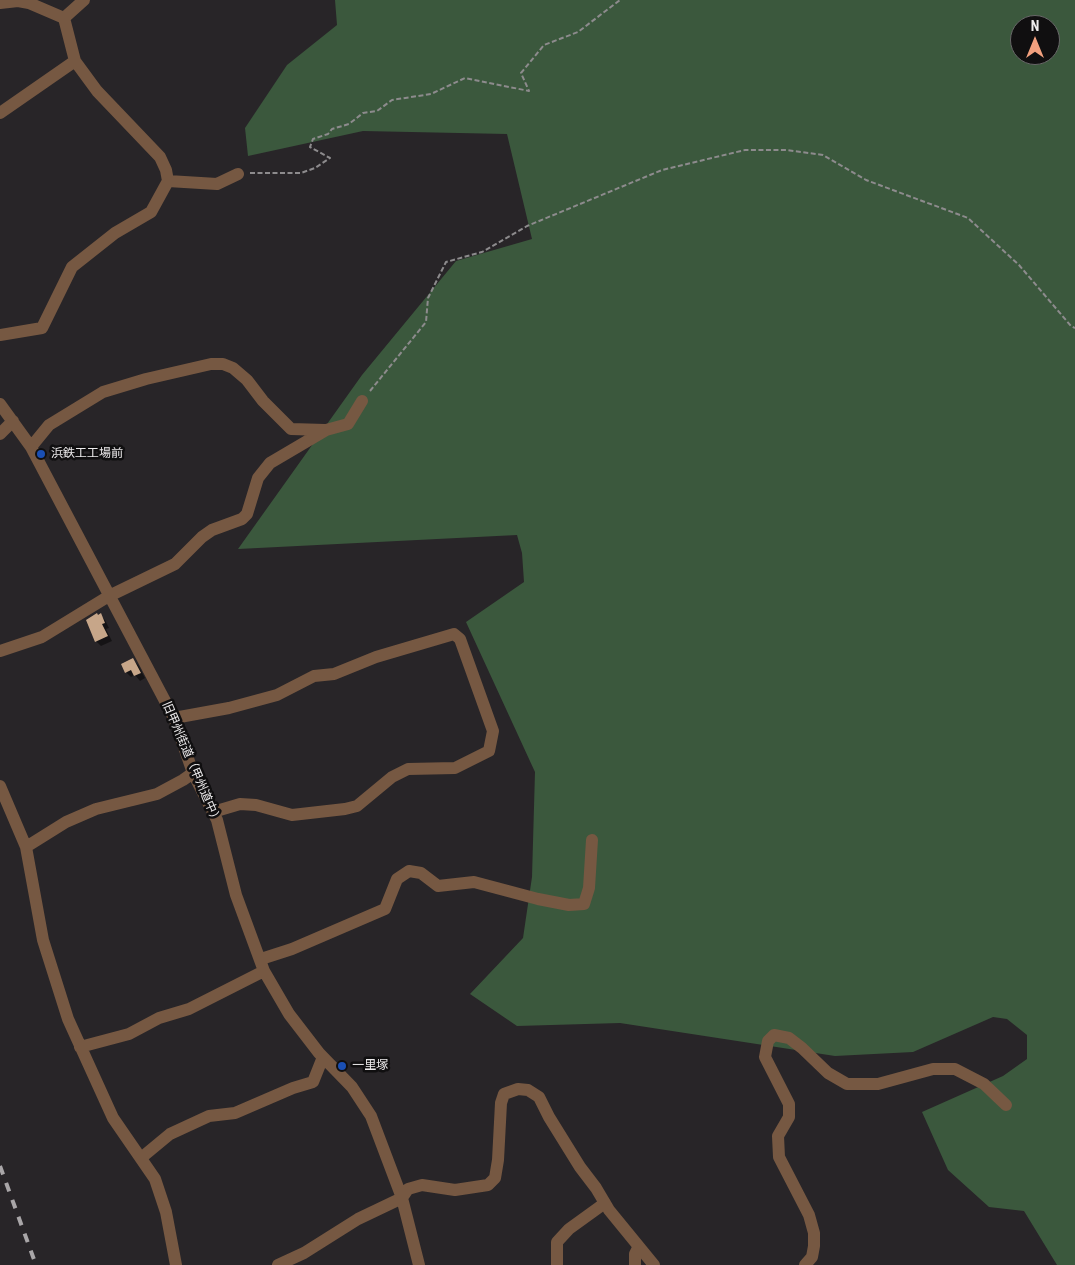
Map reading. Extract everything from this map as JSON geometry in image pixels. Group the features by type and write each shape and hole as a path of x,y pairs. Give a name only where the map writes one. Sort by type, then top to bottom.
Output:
{"street":[{"path":"64,18 84,0"},
{"path":"0,3 18,1 29,3 64,18"},
{"path":"0,336 42,328 72,267 115,232 151,212 168,181 166,170 160,157 97,91 75,61 64,18"},
{"path":"0,113 75,61"},
{"path":"168,181 217,184 238,174"},
{"path":"31,447 49,425 103,392 146,379 211,364 222,364 233,368 291,429 326,430"},
{"path":"0,651 42,637 109,596 176,564 202,537 212,530 242,519 247,514 258,478 270,463 326,430 348,424 362,400"},
{"name":"旧甲州街道（甲州道中）","path":"0,404 31,447 174,718 193,773 217,820 236,895 263,965 289,1014 323,1057 352,1087 370,1116 402,1198 419,1265"},
{"path":"0,434 13,421"},
{"path":"174,718 229,708 277,695 314,676 334,674 376,657 454,634 460,639 493,731 489,751 455,768 408,769 392,777 357,806 345,809 292,815 256,805 240,804 213,812"},
{"path":"26,847 66,822 96,809 157,794 193,773"},
{"path":"0,786 26,847 43,940 68,1019 113,1118 156,1179 166,1212 176,1265"},
{"path":"80,1047 128,1034 159,1018 189,1009 292,948 385,909 397,878 409,871 421,873 438,886 474,882 538,899 569,905 584,904 589,888 592,840"},
{"path":"805,1265 812,1257 814,1233 809,1215 780,1157 778,1136 789,1117 789,1104 765,1057 768,1041 774,1035 789,1038 828,1073 847,1084 878,1084 933,1069 955,1069 984,1084 1006,1105"},
{"path":"142,1158 170,1134 209,1116 235,1113 293,1088 313,1082 323,1057"},
{"path":"278,1265 304,1253 358,1219 402,1198 408,1189 422,1185 455,1190 488,1185 495,1178 498,1160 501,1102 504,1094 518,1089 528,1090 539,1097 549,1118 580,1167 638,1248 654,1265"},
{"path":"556,1265 557,1242 569,1229 605,1203"},
{"path":"635,1265 635,1254 638,1248"}],"path":[{"path":"238,174 301,173 315,168 330,158 310,148 313,139 328,134 332,129 349,124 363,113 377,111 392,100 431,94 465,78 529,92 521,73 544,45 578,32 620,0"},
{"path":"362,400 426,322 428,298 446,262 482,252 527,226 662,170 744,150 787,150 823,155 866,180 968,218 1019,265 1071,326 1075,328"}],"green space":[{"path":"335,0 1075,0 1075,1265 1057,1265 1024,1211 989,1207 948,1170 922,1112 1003,1076 1027,1059 1027,1035 1007,1019 993,1017 913,1052 835,1056 620,1023 517,1026 470,994 523,938 532,877 535,772 466,622 524,582 522,553 517,535 238,549 362,375 456,261 532,239 507,134 363,131 248,156 245,128 287,65 337,25"}],"building":[{"path":"97,613 98,615 101,613 105,623 102,624 108,636 95,642 86,620"},
{"path":"133,658 141,673 134,676 131,670 125,673 121,664"}],"railway":[{"path":"0,1166 36,1265"}],"place":[{"name":"浜鉄工工場前","path":"41,454"},
{"name":"一里塚","path":"342,1066"}]}
